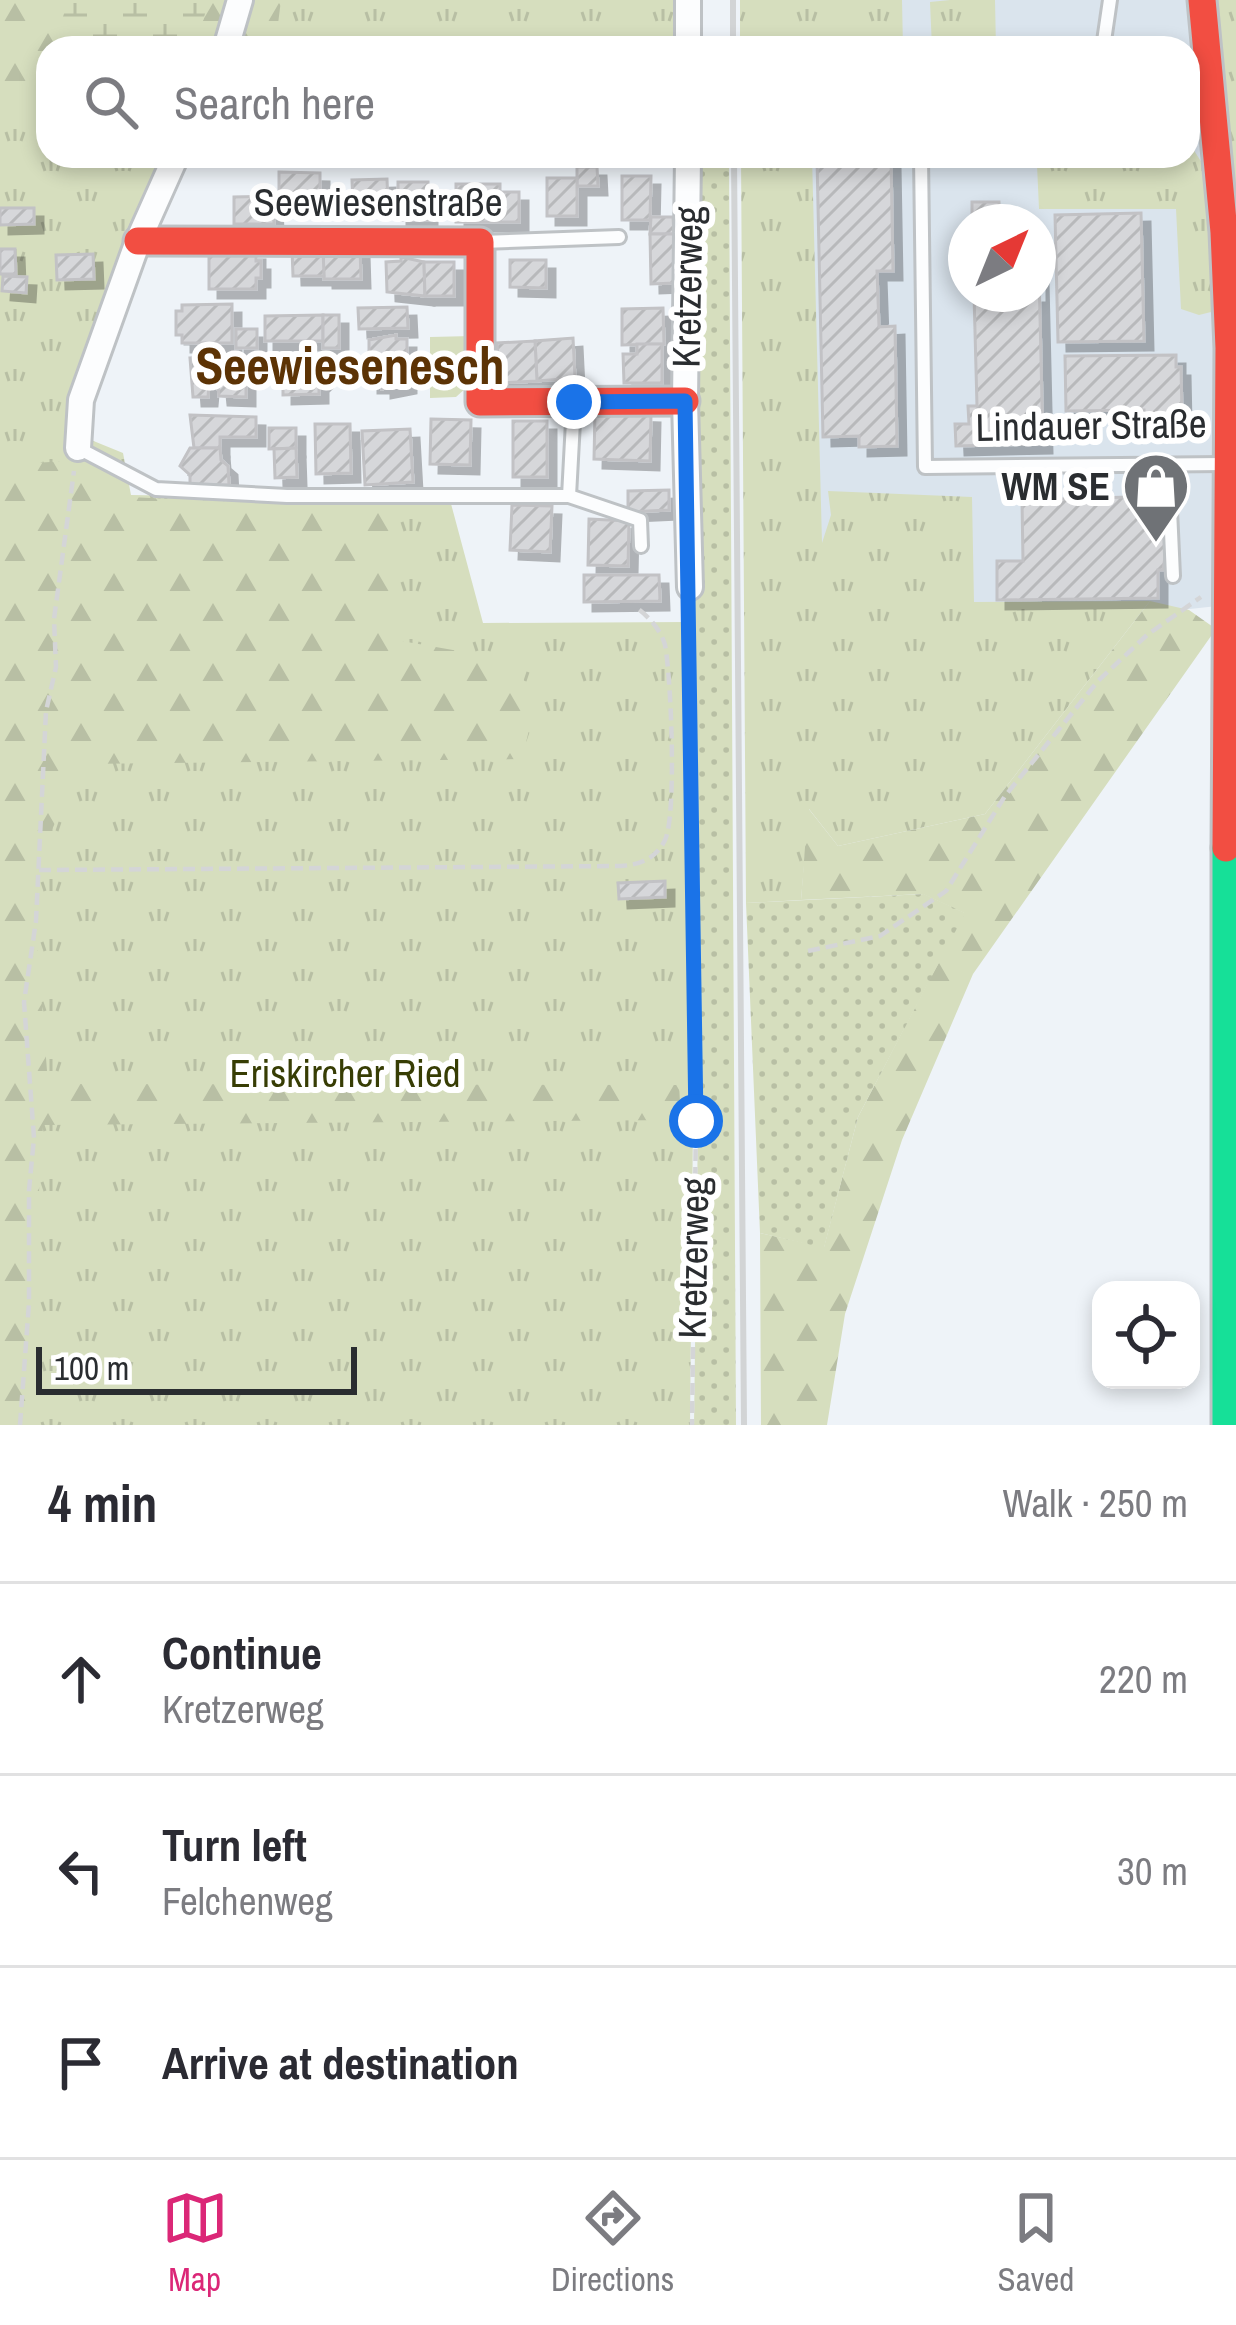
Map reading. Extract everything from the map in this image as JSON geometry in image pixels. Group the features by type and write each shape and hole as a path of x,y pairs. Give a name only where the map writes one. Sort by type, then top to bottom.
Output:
{"street":[{"path":"230,36 240,0"},
{"path":"688,0 688,36"},
{"name":"Lindauer Straße","path":"1202,0 1208,119 1232,338 1226,464"},
{"path":"78,448 81,400 138,241 171,168"},
{"name":"Kretzerweg","path":"688,168 685,401 690,587"},
{"name":"Seewiesenstraße","path":"138,241 480,242"},
{"path":"480,242 480,402 685,401"},
{"path":"1226,464 1226,1425"}],"lane":[{"path":"1105,36 1110,0"},
{"name":"Lindauer Straße","path":"921,168 926,467 1226,464"},
{"name":"Seewiesenstraße","path":"480,242 619,237"},
{"path":"569,496 574,402"},
{"path":"78,448 156,489 287,496 569,496 640,520 641,547"},
{"path":"1168,465 1173,575"}],"path":[{"path":"20,1425 34,1138 24,1002 36,922 46,712 56,667 56,596 78,448"},
{"path":"808,951 880,936 946,891 1005,796 1098,681 1147,635 1226,580"},
{"name":"Kretzerweg","path":"690,587 696,1121 692,1425"},
{"path":"39,870 620,866 651,858 665,840 670,817 669,704 665,646 661,634 638,608"}],"shaded area":[{"path":"782,0 1209,0 1236,604 966,633 793,534 785,168 1200,168 1200,36 783,36"}],"green space":[{"name":"Eriskircher Ried","path":"0,0 682,0 681,36 36,36 36,168 167,168 69,431 123,453 131,495 450,500 483,623 687,622 693,1121 690,1425 0,1425"},
{"path":"0,0 69,0 61,22 63,36 36,36 36,120 0,115"},
{"path":"69,0 209,0 198,36 63,36 61,22"},
{"path":"209,0 281,0 276,36 198,36"},
{"path":"740,0 902,0 903,36 740,36"},
{"path":"995,0 996,36 931,36 930,2"},
{"path":"1209,0 1236,0 1236,209"},
{"path":"1200,160 1215,311 1199,315 1181,309 1176,209 1056,209 1056,204 1039,204 1037,168 1200,168"},
{"path":"692,168 729,168 736,1425 694,1425 698,1122"},
{"path":"741,168 812,168 822,543 831,515 828,491 972,497 974,602 1150,601 985,814 838,846 809,809 801,900 746,903"},
{"path":"472,336 467,387 456,397 430,398 430,337"},
{"path":"67,461 119,480 130,497 390,510 390,639 522,662 529,730 522,759 81,764 32,875 48,1084 679,1085 681,1120 43,1125 25,1425 0,1425 0,465"},
{"path":"1150,601 1189,610 1216,629 973,974 902,1140 845,1314 827,1425 761,1425 760,1233 824,1247 858,1117 964,913 923,894 801,900 808,808 838,846 985,814"},
{"path":"924,894 965,913 858,1117 824,1248 760,1233 746,903"}],"building":[{"path":"577,168 597,168 598,186 577,186"},
{"path":"817,168 891,168 893,271 877,271 879,327 895,326 897,446 859,447 859,436 823,437"},
{"path":"279,172 320,173 320,198 279,198"},
{"path":"622,176 651,176 650,220 622,220"},
{"path":"547,178 577,178 577,216 547,216"},
{"path":"387,179 388,205 353,205 352,180"},
{"path":"398,182 428,182 428,220 398,220"},
{"path":"456,184 500,184 500,192 519,192 519,222 456,222"},
{"path":"273,196 274,224 234,224 234,197"},
{"path":"0,208 34,208 34,224 0,225"},
{"path":"1141,213 1144,341 1058,342 1056,215"},
{"path":"651,217 673,217 674,234 650,234"},
{"path":"650,234 674,234 675,283 651,284"},
{"path":"360,247 361,279 324,279 323,248"},
{"path":"323,248 324,276 293,276 292,249"},
{"path":"0,249 15,249 16,274 0,274"},
{"path":"209,251 256,251 261,278 256,278 256,289 209,289"},
{"path":"93,254 94,279 57,280 56,255"},
{"path":"401,257 424,262 425,296 387,292 386,262 401,261"},
{"path":"510,260 546,260 546,288 510,287"},
{"path":"424,262 454,262 454,296 425,296"},
{"path":"3,276 27,277 26,293 2,291"},
{"path":"232,304 232,343 182,343 182,335 176,335 176,311 182,311 182,305"},
{"path":"407,307 408,328 359,329 358,308"},
{"path":"663,308 664,344 622,345 622,309"},
{"path":"974,312 1040,312 1043,444 956,446 955,424 969,424 968,406 977,406"},
{"path":"323,315 323,341 265,341 265,316"},
{"path":"323,315 339,315 339,348 323,348"},
{"path":"236,329 257,329 257,348 236,348"},
{"path":"396,335 396,339 407,339 407,359 369,359 369,340"},
{"path":"573,338 575,378 537,381 535,341"},
{"path":"535,341 537,381 499,383 497,343"},
{"path":"637,344 662,344 662,383 624,383 623,354 637,354"},
{"path":"1176,355 1176,367 1181,367 1182,415 1144,415 1144,410 1066,411 1065,356"},
{"path":"233,357 234,378 246,378 246,397 219,396 217,376 208,397 193,397 190,358"},
{"path":"283,358 319,358 319,368 326,376 319,383 319,394 283,395"},
{"path":"369,359 407,359 407,384 382,389 382,384 369,384"},
{"path":"595,412 651,414 650,461 594,459"},
{"path":"190,415 256,417 256,437 220,437 220,448 194,448"},
{"path":"431,419 471,420 470,465 430,464"},
{"path":"513,421 547,421 547,477 513,477"},
{"path":"315,424 350,424 351,473 316,474"},
{"path":"269,428 296,428 296,448 269,449"},
{"path":"410,429 413,482 365,485 362,431"},
{"path":"190,448 220,448 229,485 190,485 190,475 180,466"},
{"path":"296,448 297,477 275,478 274,449"},
{"path":"669,490 669,510 628,512 628,491"},
{"path":"1164,496 1165,557 1163,570 1158,570 1158,598 997,600 997,561 1023,561 1022,500"},
{"path":"512,505 552,506 550,552 510,550"},
{"path":"589,519 629,521 628,566 588,565"},
{"path":"584,575 659,575 660,601 584,602"},
{"path":"665,881 665,897 619,899 618,883"}],"railway":[{"path":"733,0 733,36"},
{"path":"734,168 744,1425"}],"traffic: fast":[{"path":"1226,848 1226,1425"}],"traffic: jam":[{"path":"1202,0 1224,232 1229,348 1226,848"},
{"path":"138,241 480,242 480,402 685,401"}],"place":[{"name":"WM SE","path":"1156,545"}],"district":[{"name":"Seewiesenesch","path":"350,365"}],"route":[{"path":"574,402 685,401 696,1121"}]}
